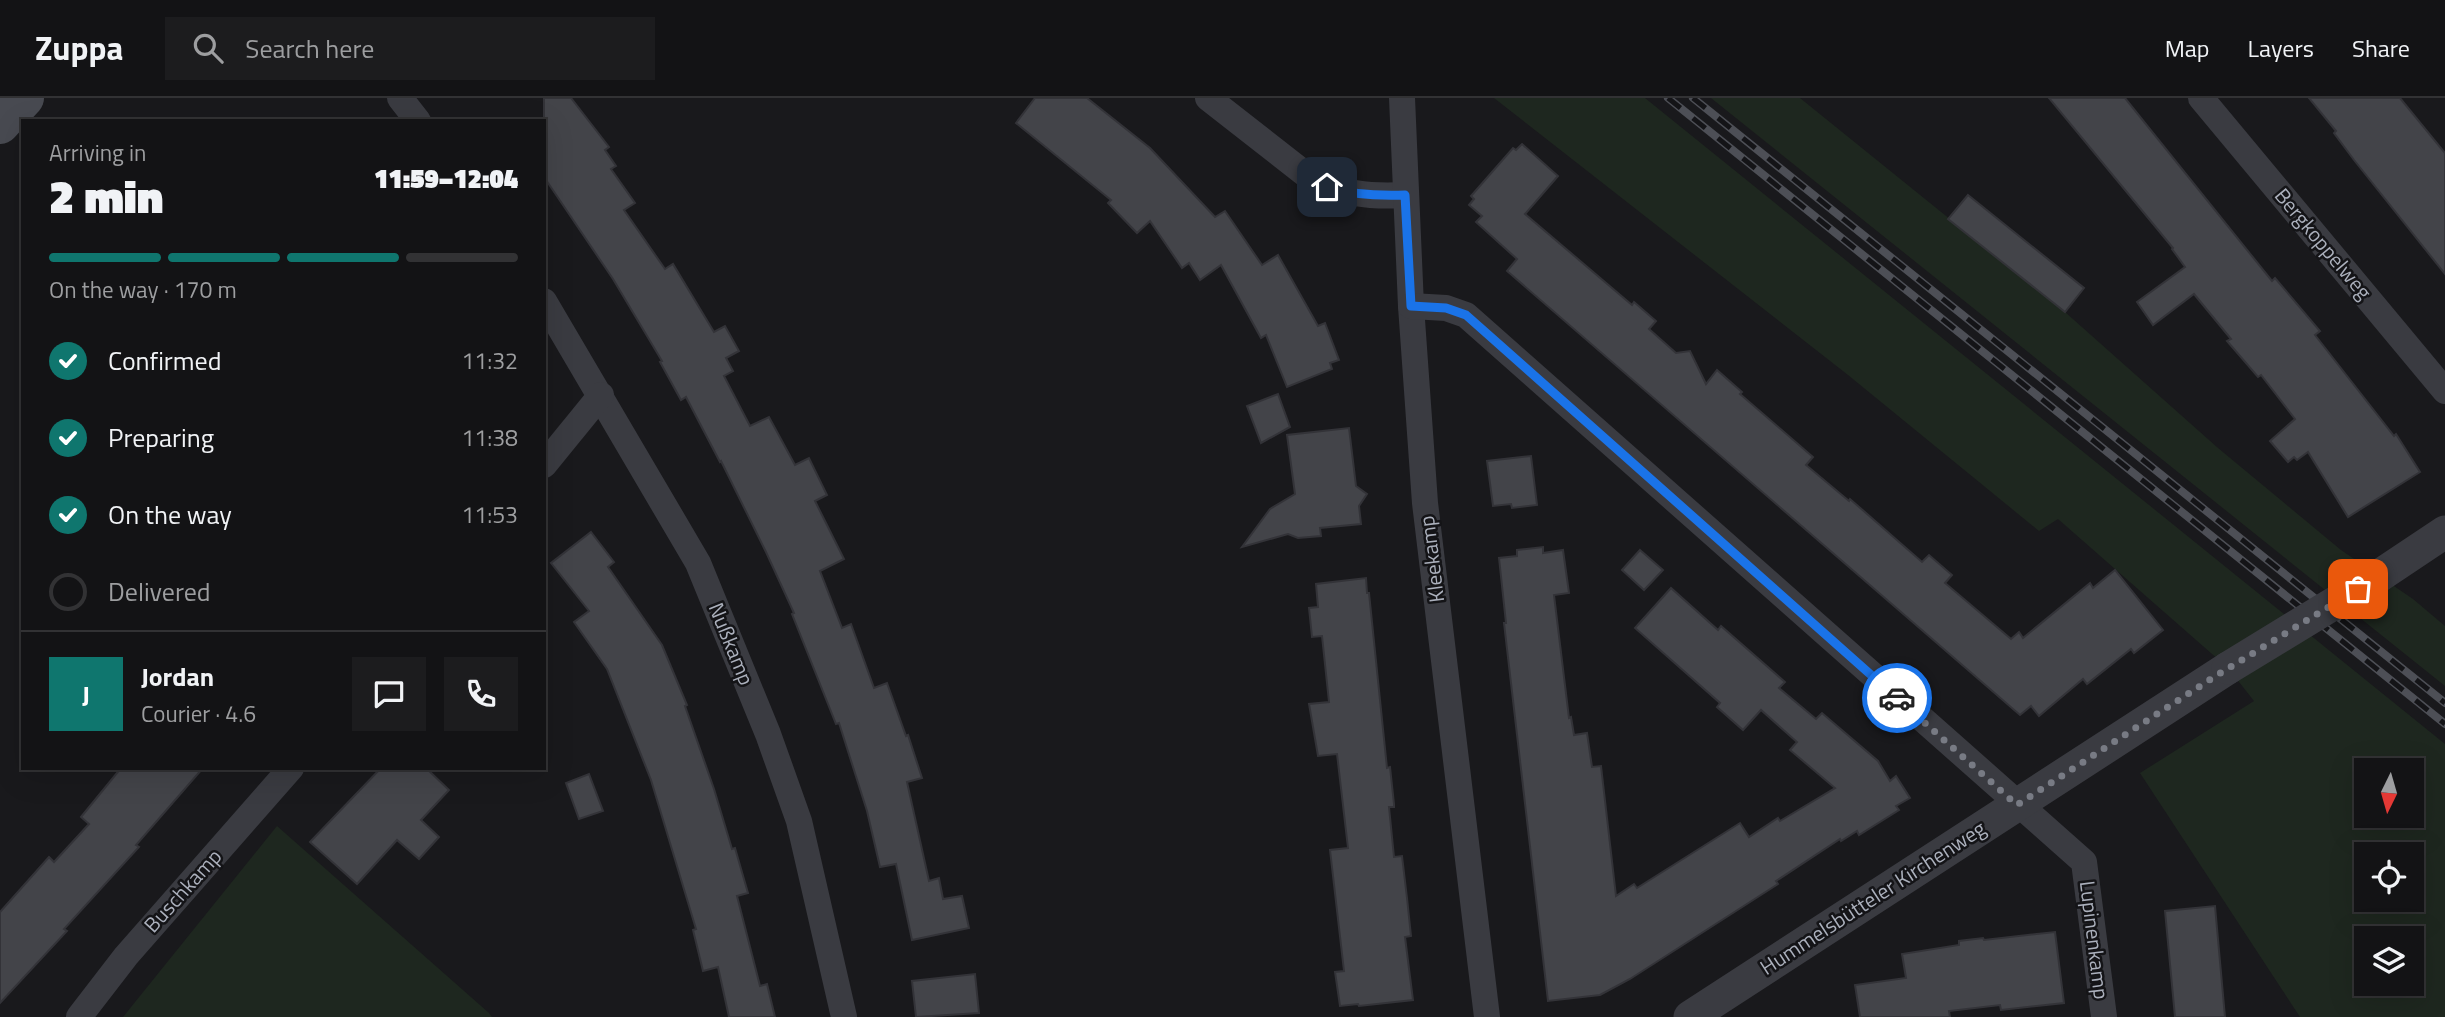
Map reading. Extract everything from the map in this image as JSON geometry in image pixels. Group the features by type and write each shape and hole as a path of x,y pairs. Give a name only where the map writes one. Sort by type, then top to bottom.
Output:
{"main road":[{"path":"0,125 25,98"}],"street":[{"path":"400,98 416,119"},
{"path":"1208,98 1309,177 1327,187 1369,196 1405,195"},
{"name":"Kleekamp","path":"1402,98 1411,306 1425,503 1487,1017"},
{"name":"Bergkoppelweg","path":"2201,98 2445,391"},
{"name":"Nußkamp","path":"546,304 698,563 768,734 799,821 844,1017"},
{"name":"Lupinenkamp","path":"1411,306 1446,308 1466,315 2084,862 2104,1017"},
{"path":"546,464 601,395"},
{"name":"Hummelsbütteler Kirchenweg","path":"1690,1017 2228,668 2379,576 2445,532"},
{"name":"Buschkamp","path":"79,1017 126,956 289,770"}],"shaded area":[{"path":"1494,98 1645,98 2445,744 2445,1017 2300,1017 2140,773 2254,701 2228,668 2058,519 2039,531 1848,375"},
{"path":"1711,98 1800,98 2065,312 2218,448 2341,550 2413,599 2445,626 2445,686"},
{"path":"277,826 489,1013 492,1017 123,1017"}],"building":[{"path":"544,98 571,98 609,147 605,150 616,166 611,169 635,203 624,210 665,269 673,264 714,332 725,326 739,351 726,358 733,371 724,376 750,426 769,417 795,465 809,458 827,495 815,501 844,559 820,571 842,628 851,624 874,688 887,683 906,736 908,735 922,778 907,782 929,881 939,878 943,899 962,896 969,928 912,940 896,864 880,867 867,811 839,723 836,724 792,614 794,613 721,461 686,397 681,400 660,362 662,361 613,279 546,180"},
{"path":"1035,98 1087,98 1150,148 1215,217 1225,211 1262,265 1278,255 1318,326 1325,323 1339,360 1330,363 1332,369 1287,387 1266,335 1261,338 1221,265 1200,280 1189,263 1182,268 1150,221 1137,233 1108,203 1111,200 1016,123"},
{"path":"2049,98 2125,98 2272,281 2275,278 2320,331 2315,335 2394,436 2396,434 2420,472 2348,517 2308,452 2297,460 2294,457 2288,462 2270,441 2295,419 2261,375 2258,377 2227,341 2231,339 2194,294 2153,325 2137,302 2185,267 2173,248"},
{"path":"2309,98 2400,98 2445,153 2445,274 2354,160 2334,133 2336,131"},
{"path":"1522,144 1558,176 1525,214 1632,305 1634,302 1656,321 1649,329 1676,353 1690,351 1706,384 1717,370 1742,392 1740,394 1813,457 1806,465 1849,501 1850,499 1922,562 1929,555 1952,575 1945,583 2011,639 2019,632 2023,638 2090,583 2093,588 2115,570 2163,630 2134,653 2131,649 2087,684 2083,679 2039,716 2031,706 2020,715 1507,271 1517,259 1476,222 1482,216 1469,205 1474,199 1471,196 1513,148 1516,150"},
{"path":"1968,195 2084,288 2065,312 1948,219"},
{"path":"1278,394 1290,427 1261,443 1247,406"},
{"path":"1349,428 1356,486 1367,494 1359,506 1361,524 1320,528 1321,536 1298,538 1288,534 1242,547 1270,509 1295,494 1287,435"},
{"path":"1531,456 1537,505 1512,508 1511,504 1493,506 1487,461"},
{"path":"591,532 614,562 608,567 662,645 687,705 685,706 748,893 737,896 760,986 767,984 775,1017 729,1017 718,967 703,971 693,930 696,929 651,780 607,669 574,622 589,611 551,563"},
{"path":"1543,547 1543,553 1563,550 1569,593 1554,595 1569,718 1571,717 1574,735 1587,733 1592,767 1601,766 1616,896 1634,884 1637,888 1740,823 1749,837 1778,818 1780,821 1835,788 1790,750 1797,742 1761,710 1743,730 1717,707 1720,703 1635,628 1671,588 1718,630 1721,626 1785,682 1779,688 1816,719 1822,713 1878,761 1890,781 1896,776 1910,798 1896,806 1899,810 1859,835 1857,831 1841,841 1840,839 1776,881 1778,884 1630,979 1600,995 1548,1001 1504,623 1499,558 1517,556 1517,550"},
{"path":"1640,550 1663,570 1644,590 1622,570"},
{"path":"1366,578 1387,768 1390,767 1394,804 1394,807 1389,807 1394,857 1402,856 1407,898 1411,936 1405,937 1413,1000 1340,1006 1335,972 1344,971 1330,850 1348,848 1337,754 1318,756 1309,704 1329,702 1322,636 1312,637 1309,608 1318,607 1316,584"},
{"path":"119,770 201,770 136,845 139,847 64,929 67,931 0,1003 0,912 49,857 54,862 89,824 81,817"},
{"path":"379,770 428,770 449,790 421,820 439,837 419,859 397,840 357,884 310,842"},
{"path":"589,774 603,811 579,819 566,783"},
{"path":"2215,906 2225,1017 2175,1017 2165,911"},
{"path":"2055,932 2064,1003 2001,1010 2000,1005 1949,1011 1950,1017 1860,1017 1855,985 1906,978 1902,954 1959,945 1959,941"},
{"path":"975,974 979,1013 916,1017 912,981"}],"railway":[{"path":"1668,98 2445,724"},
{"path":"1693,98 2445,703"}],"way so far":[{"path":"1897,698 2017,805 2214,677 2358,589"}],"route":[{"path":"1327,187 1369,196 1405,195 1411,306 1446,308 1466,315 1897,698"}]}
